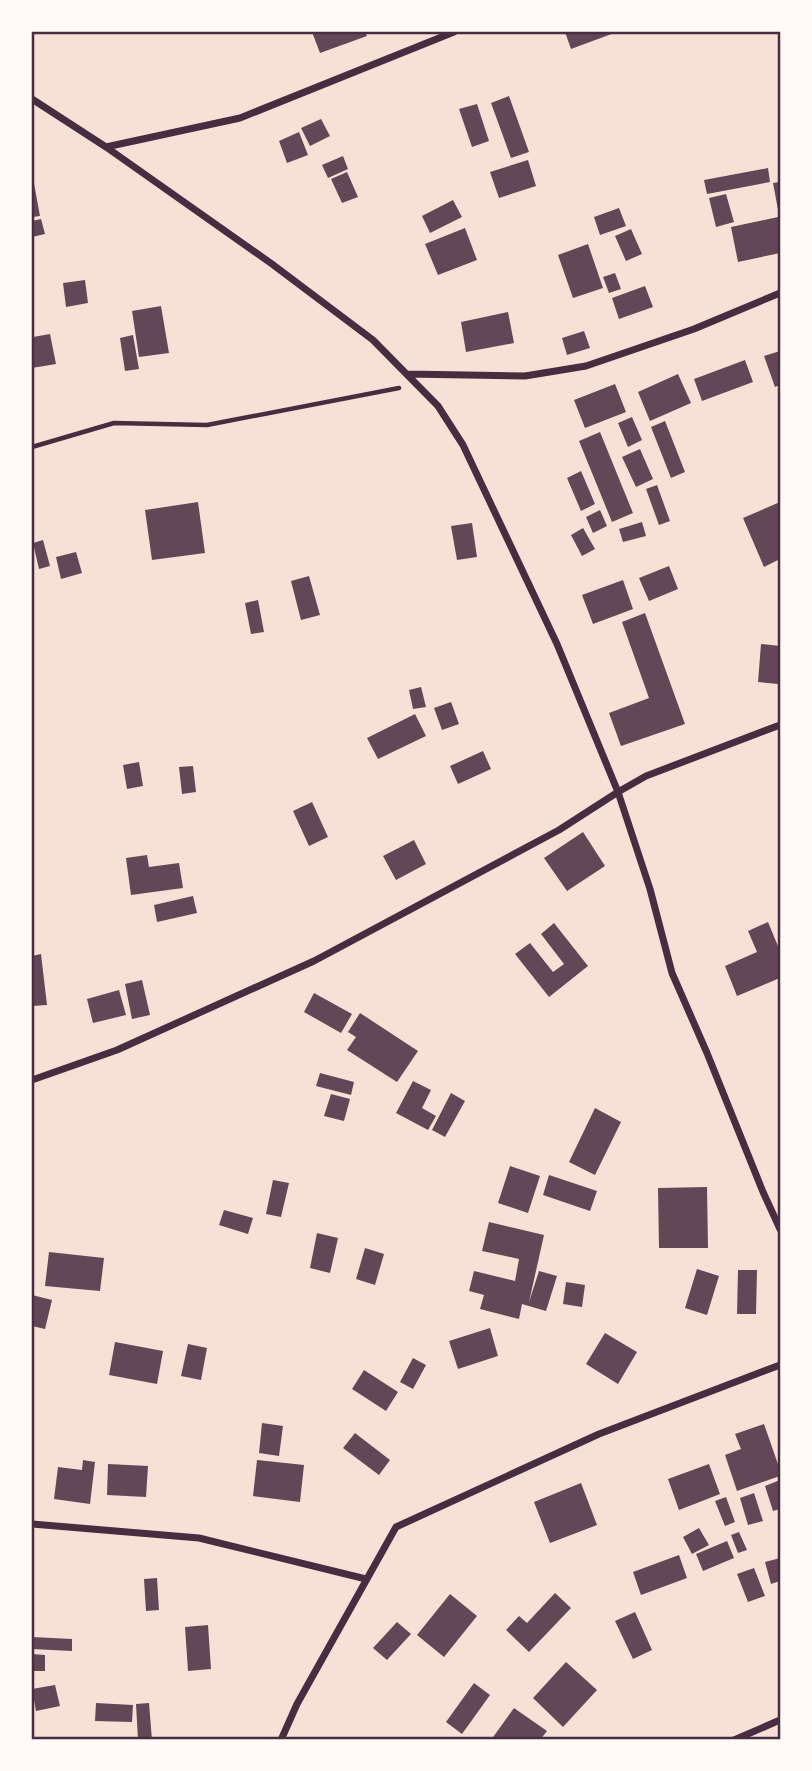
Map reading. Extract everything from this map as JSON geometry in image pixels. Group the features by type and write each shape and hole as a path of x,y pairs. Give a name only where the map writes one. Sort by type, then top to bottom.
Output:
{"street":[{"path":"106,146 240,118 454,32"},
{"path":"32,99 106,146 272,264 373,340 438,406 463,445 557,644 618,792 650,890 672,973 780,1229"},
{"path":"407,374 525,376 586,366 694,329 780,293"},
{"path":"32,1080 117,1051 314,961 559,830 646,776 780,725"},
{"path":"281,1740 297,1703 396,1527 599,1434 780,1365"},
{"path":"32,1524 200,1538 366,1579"},
{"path":"734,1740 780,1720"}],"path":[{"path":"32,447 114,423 207,425 417,385"}],"building":[{"path":"312,32 365,32 367,36 320,53"},
{"path":"565,32 617,32 571,49"},
{"path":"509,96 529,152 511,158 491,103"},
{"path":"477,104 489,141 472,147 459,109"},
{"path":"321,119 330,136 310,146 301,128"},
{"path":"299,132 308,155 287,163 279,141"},
{"path":"343,156 348,169 328,178 322,165"},
{"path":"528,160 536,186 499,198 490,172"},
{"path":"768,168 770,182 707,194 704,180"},
{"path":"347,172 358,197 342,203 331,179"},
{"path":"32,178 40,216 32,217"},
{"path":"780,182 780,215 779,215 773,183"},
{"path":"726,194 734,222 716,227 709,198"},
{"path":"453,200 462,217 430,233 422,216"},
{"path":"619,208 626,226 600,235 594,217"},
{"path":"778,217 780,253 738,262 731,227"},
{"path":"41,219 45,234 32,237 32,221"},
{"path":"465,228 477,260 438,275 425,244"},
{"path":"631,229 642,254 626,261 615,236"},
{"path":"588,244 603,288 573,298 558,255"},
{"path":"615,273 621,289 609,293 603,277"},
{"path":"85,280 88,303 66,307 63,283"},
{"path":"645,286 653,307 619,319 612,298"},
{"path":"161,306 169,353 139,357 132,311"},
{"path":"508,312 514,343 466,352 461,322"},
{"path":"584,331 590,348 567,355 562,338"},
{"path":"50,334 56,364 32,368 33,337"},
{"path":"133,335 139,369 125,371 120,338"},
{"path":"780,351 780,385 775,387 764,356"},
{"path":"745,360 753,382 702,401 694,379"},
{"path":"678,374 691,403 650,421 638,392"},
{"path":"615,384 626,412 585,428 574,400"},
{"path":"632,417 642,440 628,447 618,423"},
{"path":"665,421 685,472 671,478 651,427"},
{"path":"600,432 633,513 612,522 579,441"},
{"path":"640,449 653,479 636,487 622,457"},
{"path":"581,471 595,504 581,511 567,478"},
{"path":"657,485 670,521 659,525 646,489"},
{"path":"198,502 205,553 152,560 145,510"},
{"path":"780,502 780,559 764,567 743,518"},
{"path":"600,510 607,526 593,533 586,517"},
{"path":"642,522 646,536 623,542 619,529"},
{"path":"472,523 477,557 457,560 451,526"},
{"path":"583,528 595,549 582,556 571,535"},
{"path":"43,540 50,566 39,569 33,543"},
{"path":"76,552 82,573 61,579 56,557"},
{"path":"669,566 678,589 649,601 639,578"},
{"path":"309,576 320,615 301,620 291,581"},
{"path":"623,580 633,609 593,624 582,595"},
{"path":"258,600 264,632 251,634 245,603"},
{"path":"645,613 685,724 621,746 609,713 649,698 622,622"},
{"path":"761,644 780,646 778,684 758,682"},
{"path":"421,687 426,707 413,709 409,690"},
{"path":"451,702 459,724 442,730 434,708"},
{"path":"415,714 426,736 378,759 367,738"},
{"path":"483,751 491,769 458,784 450,766"},
{"path":"139,762 143,786 127,789 123,765"},
{"path":"193,766 196,792 182,794 179,767"},
{"path":"312,802 328,837 309,846 293,811"},
{"path":"583,832 605,866 567,891 544,858"},
{"path":"414,840 426,864 396,880 383,856"},
{"path":"147,855 149,867 179,863 183,888 131,895 126,858"},
{"path":"193,896 197,913 157,922 154,905"},
{"path":"768,922 780,951 780,978 737,996 725,966 757,952 748,931"},
{"path":"554,923 588,966 549,997 515,954 530,943 553,972 564,964 541,934"},
{"path":"41,954 47,1005 32,1006 32,956"},
{"path":"142,980 150,1015 132,1019 125,984"},
{"path":"119,990 126,1015 93,1023 87,999"},
{"path":"314,993 352,1014 341,1033 304,1012"},
{"path":"360,1013 418,1051 397,1082 347,1050 356,1037 348,1032"},
{"path":"320,1073 354,1082 351,1095 316,1086"},
{"path":"413,1081 431,1090 422,1108 436,1116 428,1130 396,1113"},
{"path":"451,1093 465,1101 445,1137 432,1130"},
{"path":"331,1094 350,1099 344,1121 324,1116"},
{"path":"595,1108 621,1122 595,1175 569,1162"},
{"path":"510,1166 540,1176 528,1213 498,1203"},
{"path":"549,1175 597,1191 590,1211 543,1195"},
{"path":"273,1180 289,1183 281,1217 266,1214"},
{"path":"707,1187 708,1248 659,1248 658,1188"},
{"path":"224,1210 253,1218 248,1234 219,1225"},
{"path":"489,1222 544,1235 529,1302 539,1271 557,1276 546,1311 522,1304 519,1319 480,1309 484,1295 469,1291 474,1271 515,1281 519,1259 482,1251"},
{"path":"317,1233 338,1238 330,1273 310,1268"},
{"path":"365,1248 384,1254 375,1285 356,1279"},
{"path":"49,1252 104,1258 100,1291 45,1286"},
{"path":"697,1269 719,1276 707,1315 685,1308"},
{"path":"738,1270 757,1270 756,1314 737,1314"},
{"path":"566,1282 585,1285 582,1307 563,1304"},
{"path":"32,1295 52,1300 45,1329 32,1326"},
{"path":"490,1328 498,1356 458,1369 449,1341"},
{"path":"605,1333 637,1352 618,1384 586,1364"},
{"path":"115,1342 163,1351 157,1384 109,1375"},
{"path":"188,1344 207,1348 201,1380 181,1376"},
{"path":"413,1358 426,1365 413,1389 400,1382"},
{"path":"364,1370 398,1392 386,1411 352,1389"},
{"path":"262,1423 283,1426 279,1456 259,1453"},
{"path":"764,1424 780,1476 737,1491 725,1455 741,1449 735,1434"},
{"path":"355,1433 390,1460 379,1475 343,1448"},
{"path":"83,1460 95,1462 90,1504 54,1499 58,1467 82,1470"},
{"path":"257,1460 304,1465 300,1502 253,1496"},
{"path":"108,1464 148,1466 146,1497 107,1495"},
{"path":"709,1464 720,1494 679,1510 668,1479"},
{"path":"780,1480 780,1509 773,1511 765,1486"},
{"path":"581,1483 597,1525 550,1543 534,1502"},
{"path":"754,1493 763,1521 748,1525 740,1498"},
{"path":"726,1497 735,1522 725,1526 715,1501"},
{"path":"699,1528 709,1545 692,1554 683,1537"},
{"path":"739,1532 747,1550 738,1553 731,1535"},
{"path":"727,1541 734,1558 703,1571 696,1554"},
{"path":"679,1555 687,1578 641,1595 633,1572"},
{"path":"780,1558 780,1581 771,1584 765,1562"},
{"path":"754,1568 765,1596 748,1602 737,1574"},
{"path":"157,1578 159,1610 146,1611 144,1579"},
{"path":"555,1593 571,1608 529,1652 506,1630 519,1616 527,1623"},
{"path":"450,1594 477,1616 444,1657 417,1635"},
{"path":"635,1612 652,1650 633,1659 615,1621"},
{"path":"397,1622 411,1634 387,1660 373,1648"},
{"path":"208,1625 211,1669 188,1671 185,1627"},
{"path":"32,1637 72,1639 72,1651 32,1649"},
{"path":"32,1654 45,1655 45,1671 32,1671"},
{"path":"566,1662 597,1690 563,1727 533,1698"},
{"path":"474,1683 490,1695 462,1734 446,1722"},
{"path":"55,1685 60,1706 36,1711 32,1689"},
{"path":"96,1703 133,1705 132,1722 95,1721"},
{"path":"149,1703 152,1740 138,1740 136,1704"},
{"path":"514,1708 547,1731 540,1740 491,1740"}]}
